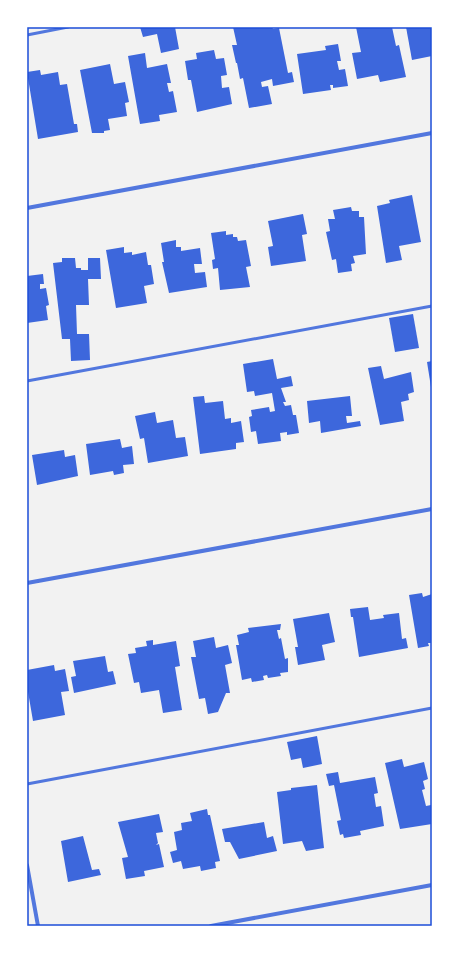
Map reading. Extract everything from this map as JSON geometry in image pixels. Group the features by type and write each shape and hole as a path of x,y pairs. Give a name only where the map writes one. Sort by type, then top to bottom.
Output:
{"street":[{"path":"27,208 432,133"},
{"path":"27,583 432,509"},
{"path":"27,865 38,926"},
{"path":"211,926 432,885"}],"lane":[{"path":"27,35 68,27"},
{"path":"27,381 432,306"},
{"path":"27,784 432,708"}],"building":[{"path":"140,27 175,27 179,49 161,53 157,34 143,37"},
{"path":"233,27 279,28 288,73 292,72 294,82 273,86 272,79 261,82 262,87 268,86 272,104 249,108 243,78 240,79 232,45 237,45"},
{"path":"356,27 392,27 396,46 399,45 406,77 380,82 378,75 357,79 352,53 361,52"},
{"path":"406,27 432,27 432,56 412,60"},
{"path":"338,44 341,61 337,61 339,70 345,69 348,86 333,88 333,85 330,85 331,90 303,94 297,54 326,50 325,46"},
{"path":"214,50 216,59 224,58 227,75 221,76 222,88 229,87 232,104 197,112 191,80 188,80 185,61 197,59 196,53"},
{"path":"145,53 147,68 167,64 171,83 167,83 169,92 173,91 177,112 159,115 160,121 140,124 128,56"},
{"path":"110,64 114,84 125,82 129,102 125,103 127,116 108,119 110,130 104,131 104,133 92,133 80,70"},
{"path":"40,70 41,75 58,72 60,85 67,84 74,124 77,124 78,132 38,139 27,72"},
{"path":"412,195 421,242 399,246 402,260 386,263 377,206 390,203 389,200"},
{"path":"351,207 352,211 359,211 359,217 364,217 366,254 353,256 355,263 351,264 352,271 338,273 336,259 332,260 326,232 330,231 328,219 335,219 333,210"},
{"path":"303,214 307,234 302,235 306,261 271,266 268,247 273,246 268,221"},
{"path":"226,231 226,235 233,234 233,237 237,237 238,241 246,240 251,266 246,267 250,287 220,290 218,268 213,269 212,260 215,259 211,233"},
{"path":"176,240 176,247 181,247 181,251 200,248 202,264 194,264 195,273 205,272 207,287 169,293 162,262 164,262 161,243"},
{"path":"124,247 124,253 132,252 132,255 146,252 148,265 151,265 154,284 144,286 147,303 116,308 106,250"},
{"path":"62,258 75,258 76,268 88,270 88,258 100,258 101,279 88,279 89,305 76,305 77,334 89,334 90,360 71,361 70,339 62,339 53,263 62,262"},
{"path":"43,274 44,284 40,284 40,289 46,288 49,305 46,306 48,320 27,323 27,276"},
{"path":"413,314 419,348 395,352 389,318"},
{"path":"273,359 277,379 291,376 293,386 281,388 286,402 283,402 285,406 291,405 293,415 296,415 299,433 287,435 287,432 280,433 281,441 258,444 256,431 251,432 249,417 252,416 251,410 269,407 270,412 275,411 272,393 255,396 254,391 247,392 243,364"},
{"path":"432,361 432,387 431,387 427,362"},
{"path":"381,366 384,379 411,372 414,392 408,394 409,400 401,402 404,421 380,425 368,368"},
{"path":"204,396 205,403 223,401 225,419 231,418 231,423 241,421 244,442 236,443 236,449 200,454 193,397"},
{"path":"350,396 352,416 346,416 347,423 360,421 361,426 321,433 320,421 309,423 307,401"},
{"path":"155,412 157,423 173,420 176,438 185,437 188,456 148,463 144,438 140,439 135,416"},
{"path":"120,439 122,448 132,446 134,464 123,465 124,473 114,475 113,471 90,475 86,444"},
{"path":"64,450 65,457 75,455 78,476 37,485 32,455"},
{"path":"422,593 423,597 432,594 432,643 428,643 429,646 418,648 409,595"},
{"path":"368,607 370,620 384,618 383,615 399,613 402,639 406,638 408,648 359,657 353,617 351,617 350,609"},
{"path":"329,613 335,642 322,645 325,660 298,665 295,647 298,647 293,619"},
{"path":"281,624 280,630 277,630 279,639 281,638 285,659 288,658 288,672 280,673 281,676 268,678 267,675 263,676 264,680 252,682 251,678 242,680 236,645 239,645 237,635 249,632 248,628"},
{"path":"214,637 216,648 228,645 232,663 225,665 230,693 226,693 218,712 208,714 205,698 199,699 191,657 196,657 193,641"},
{"path":"153,640 153,645 176,641 180,666 175,667 182,710 163,713 159,690 141,693 139,682 134,683 128,654 136,653 135,648 147,646 146,641"},
{"path":"105,656 108,672 113,671 116,684 74,693 71,677 76,676 73,661"},
{"path":"54,665 55,671 65,669 69,691 61,692 65,715 33,721 27,686 27,670"},
{"path":"317,736 322,764 303,768 301,758 291,760 287,742"},
{"path":"402,759 404,767 424,762 428,779 423,781 425,789 422,790 426,806 431,805 432,824 400,829 385,763"},
{"path":"338,772 340,783 375,777 378,793 374,794 376,807 381,806 384,826 360,831 361,835 344,838 343,834 340,835 337,821 341,820 334,785 329,786 326,774"},
{"path":"317,785 324,848 306,851 302,841 283,844 277,792 291,790 291,788"},
{"path":"207,809 208,815 210,815 220,861 215,862 216,868 201,871 200,866 183,869 181,861 173,863 170,852 177,850 174,832 182,830 181,823 192,821 190,813"},
{"path":"159,814 163,832 156,833 158,843 156,845 159,844 164,867 144,871 145,876 126,879 122,858 128,857 118,822"},
{"path":"264,822 267,838 273,836 277,851 239,859 230,842 225,842 222,829"},
{"path":"83,836 92,870 99,869 101,875 68,882 61,841"}]}
